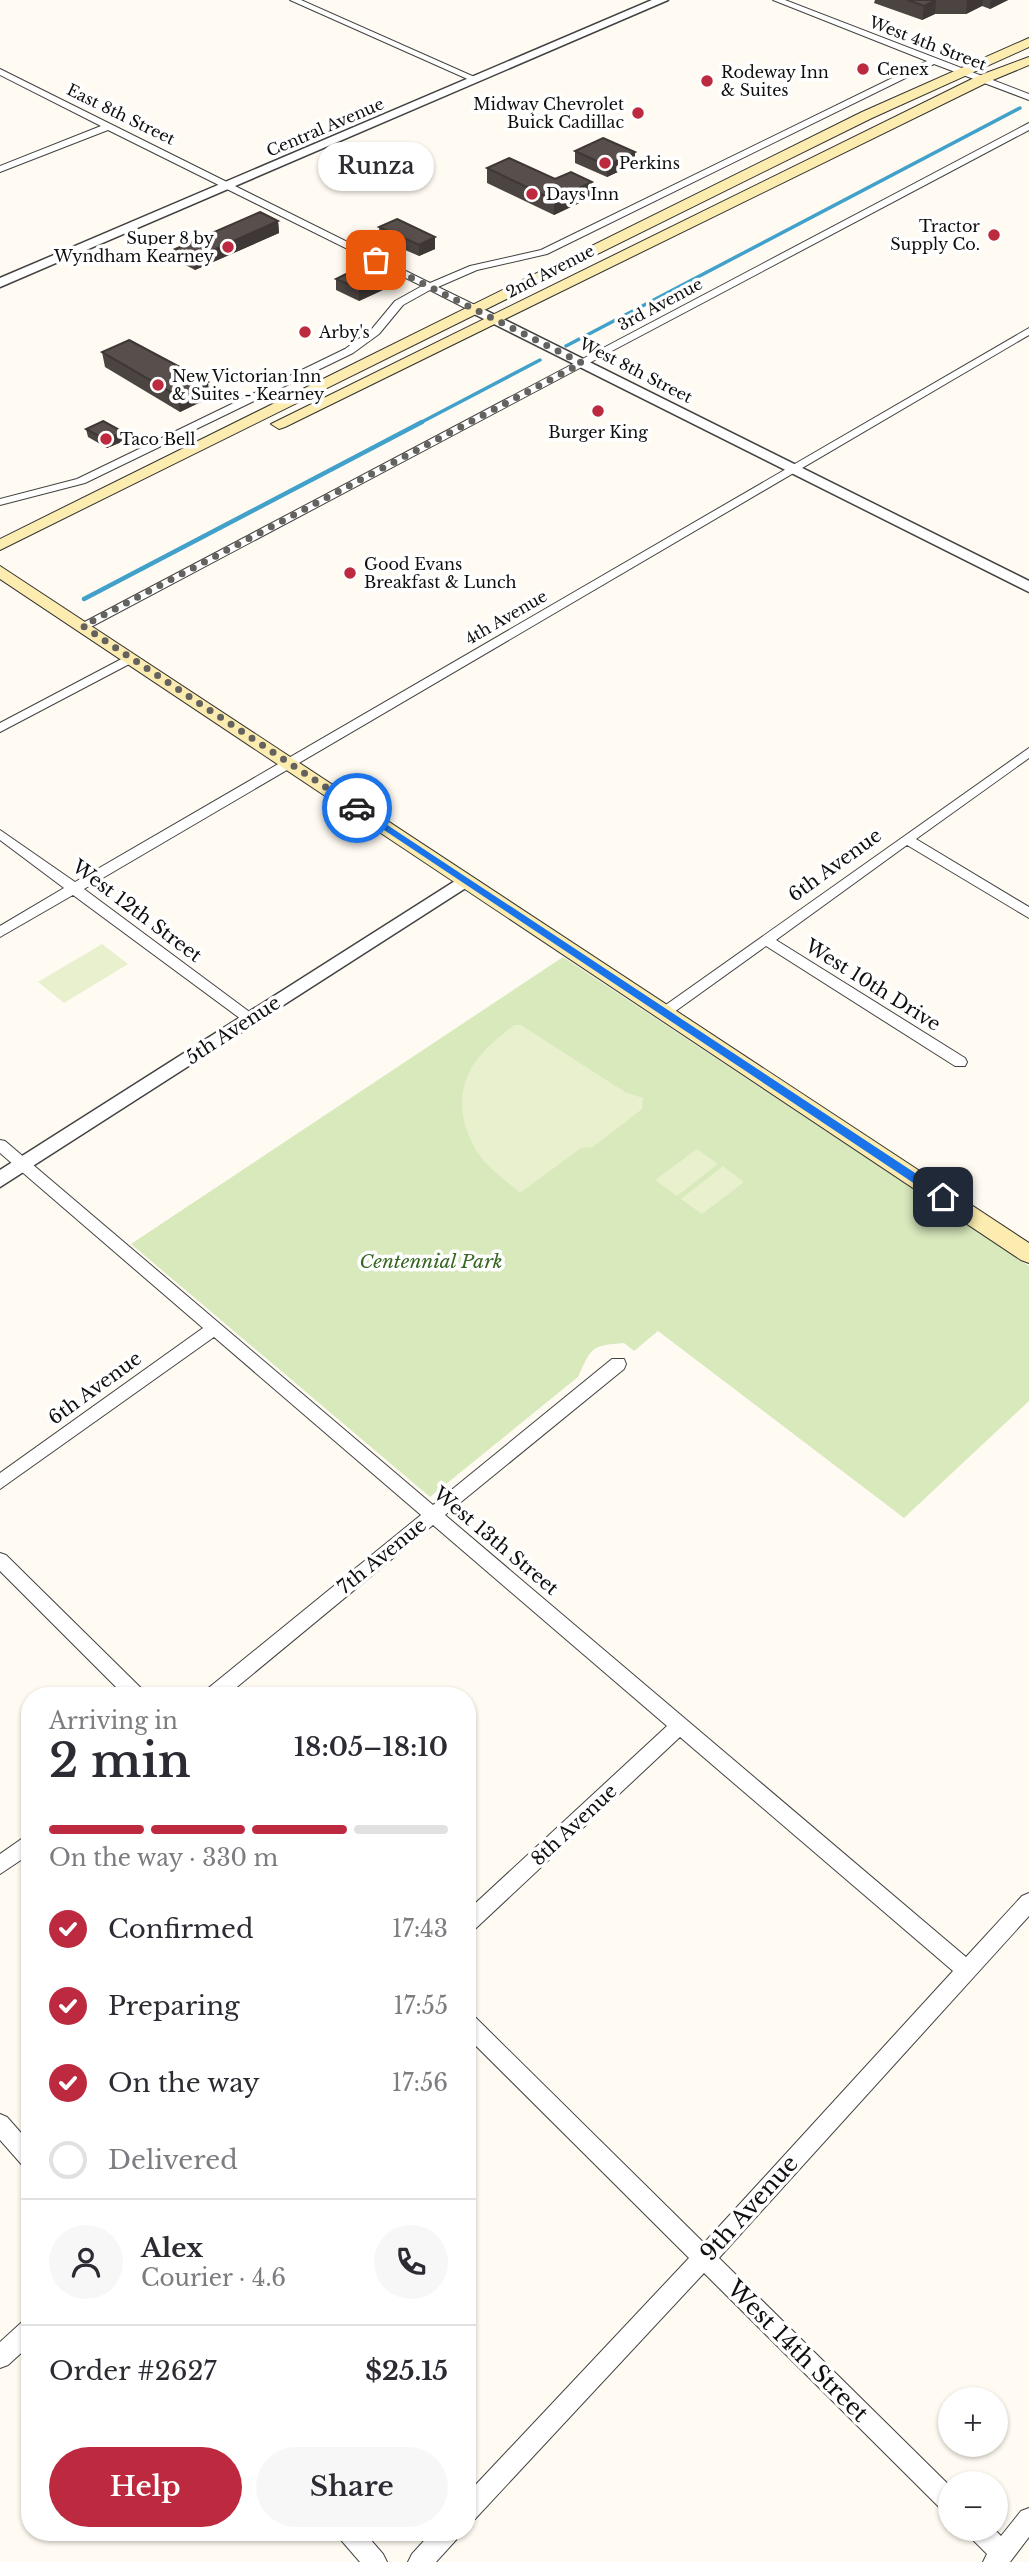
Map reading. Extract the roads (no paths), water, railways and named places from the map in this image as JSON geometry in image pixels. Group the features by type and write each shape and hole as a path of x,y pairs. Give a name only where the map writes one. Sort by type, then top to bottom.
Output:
{"main road":[{"name":"2nd Avenue","path":"0,545 782,156 1029,42"},
{"name":"2nd Avenue","path":"0,561 983,79 1029,61"},
{"path":"0,571 1029,1254"}],"street":[{"path":"294,0 475,79"},
{"name":"Central Avenue","path":"0,283 662,0"},
{"name":"West 4th Street","path":"777,0 1029,97"},
{"path":"0,502 81,481 349,351 376,332 399,303 430,286 474,268 544,252 934,60"},
{"name":"East 8th Street","path":"0,72 227,185"},
{"path":"0,170 109,126"},
{"name":"3rd Avenue","path":"83,626 1029,126"},
{"name":"West 8th Street","path":"227,185 1029,587"},
{"name":"4th Avenue","path":"0,932 1029,331"},
{"path":"0,728 131,658"},
{"name":"6th Avenue","path":"665,1012 1029,752"},
{"name":"West 12th Street","path":"0,834 250,1019"},
{"path":"907,839 1029,913"},
{"name":"5th Avenue","path":"0,1180 466,880"},
{"name":"West 10th Drive","path":"766,940 960,1062"},
{"name":"West 13th Street","path":"0,1145 966,1970"},
{"name":"6th Avenue","path":"0,1482 215,1328"},
{"name":"7th Avenue","path":"223,1687 618,1364"},
{"path":"0,1560 128,1687"},
{"name":"8th Avenue","path":"476,1916 680,1726"},
{"path":"0,1865 21,1849"},
{"name":"9th Avenue","path":"476,2501 704,2258 1029,1902"},
{"name":"West 14th Street","path":"476,2032 938,2490"},
{"path":"0,2124 21,2148"},
{"path":"0,2357 21,2338"},
{"path":"987,2541 999,2558 1029,2519"},
{"path":"357,2541 375,2562"},
{"path":"420,2562 440,2541"}],"waterway":[{"path":"566,346 1020,108"},
{"path":"418,424 540,360"},
{"path":"84,599 422,422"}],"place":[{"name":"Cenex","path":"863,69"},
{"name":"Rodeway Inn & Suites","path":"707,81"},
{"name":"Midway Chevrolet Buick Cadillac","path":"638,113"},
{"name":"Perkins","path":"605,163"},
{"name":"Days Inn","path":"532,194"},
{"name":"Tractor Supply Co.","path":"994,235"},
{"name":"Super 8 by Wyndham Kearney","path":"228,247"},
{"name":"Runza","path":"376,260"},
{"name":"Arby's","path":"305,332"},
{"name":"New Victorian Inn & Suites - Kearney","path":"158,385"},
{"name":"Burger King","path":"598,411"},
{"name":"Taco Bell","path":"106,439"},
{"name":"Good Evans Breakfast & Lunch","path":"350,573"}],"park label":[{"name":"Centennial Park","path":"431,1261"}]}
